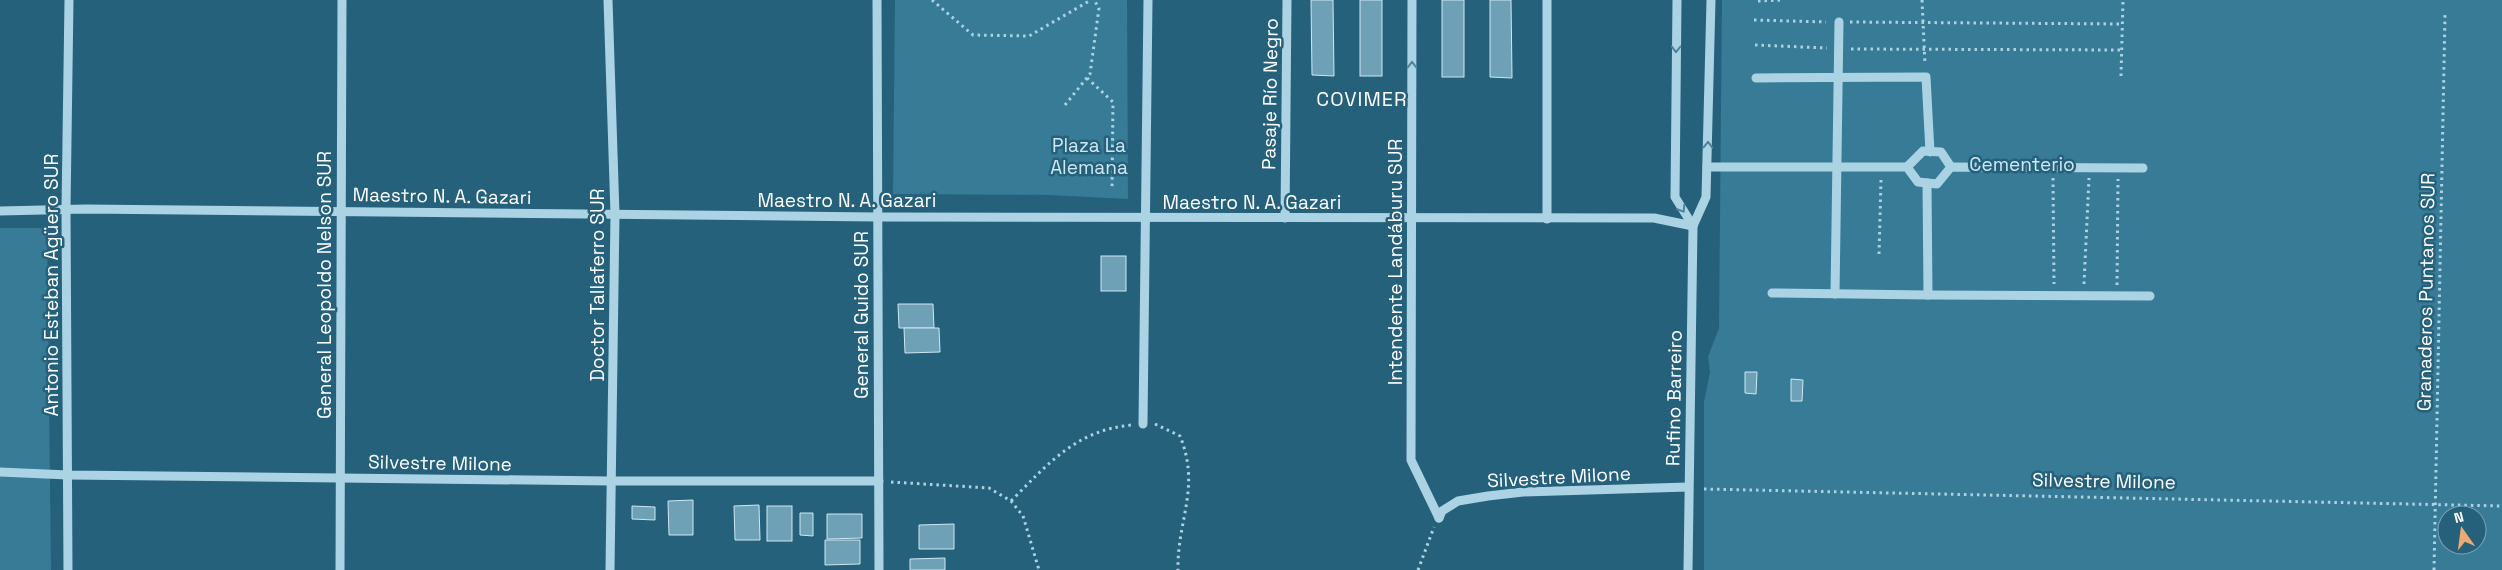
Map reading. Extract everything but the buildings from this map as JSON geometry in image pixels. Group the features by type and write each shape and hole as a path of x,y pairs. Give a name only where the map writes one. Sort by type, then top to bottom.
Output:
{"street":[{"name":"Antonio Esteban Agüero SUR","path":"68,570 66,209 69,0"},
{"name":"General Leopoldo Nelson SUR","path":"340,570 342,0"},
{"name":"Doctor Tallaferro SUR","path":"608,0 614,214 610,570"},
{"name":"General Guido SUR","path":"876,0 879,570"},
{"path":"1143,424 1148,0"},
{"name":"Pasaje Río Negro","path":"1285,218 1287,0"},
{"name":"Intendente Landáburu SUR","path":"1412,0 1412,460 1439,518"},
{"path":"1547,0 1547,219"},
{"path":"1677,0 1675,197 1693,226"},
{"path":"1693,226 1706,197 1711,0"},
{"path":"1835,294 1839,22"},
{"path":"1756,78 1926,77 1930,152"},
{"path":"1707,167 1907,167 1923,151 1941,152 1951,166"},
{"path":"1951,166 2143,168"},
{"path":"1907,167 1918,182 1937,184 1951,166"},
{"path":"1927,183 1928,295"},
{"name":"Maestro N. A. Gazari","path":"0,211 66,209 876,217 1654,218 1693,226"},
{"name":"Rufino Barreiro","path":"1688,570 1693,226"},
{"path":"1772,293 2150,296"},
{"name":"Silvestre Milone","path":"0,472 68,475 611,481 879,481"},
{"name":"Silvestre Milone","path":"1439,518 1442,512 1458,501 1488,496 1524,492 1688,486"}],"path":[{"path":"932,0 973,34 1030,36 1093,0 1098,8 1090,74 1064,105"},
{"path":"1758,1 1782,0"},
{"path":"1922,0 1926,77"},
{"path":"2121,76 2123,0"},
{"name":"Granaderos Puntanos SUR","path":"2434,570 2446,15"},
{"path":"1754,20 1923,24 2122,24"},
{"path":"1755,45 1839,49 2121,50"},
{"path":"1087,78 1113,102 1112,190"},
{"path":"1879,254 1881,167"},
{"path":"2053,168 2054,284"},
{"path":"2084,284 2089,168"},
{"path":"2117,286 2118,168"},
{"path":"1011,501 1050,462 1082,438 1121,426 1154,423 1180,436 1188,454 1190,476 1178,570"},
{"path":"879,481 989,488 1011,501 1023,516 1039,570"},
{"name":"Silvestre Milone","path":"1704,488 2502,506"},
{"path":"1418,570 1439,518"}],"green space":[{"name":"Plaza La Alemana","path":"895,0 1127,0 1128,199 1050,195 893,194"},
{"name":"Cementerio","path":"1722,0 2502,0 2502,570 1704,570 1704,402 1710,372 1708,357 1719,328"},
{"path":"0,228 47,228 51,570 0,570"}],"district":[{"name":"COVIMER","path":"1362,99"}]}
